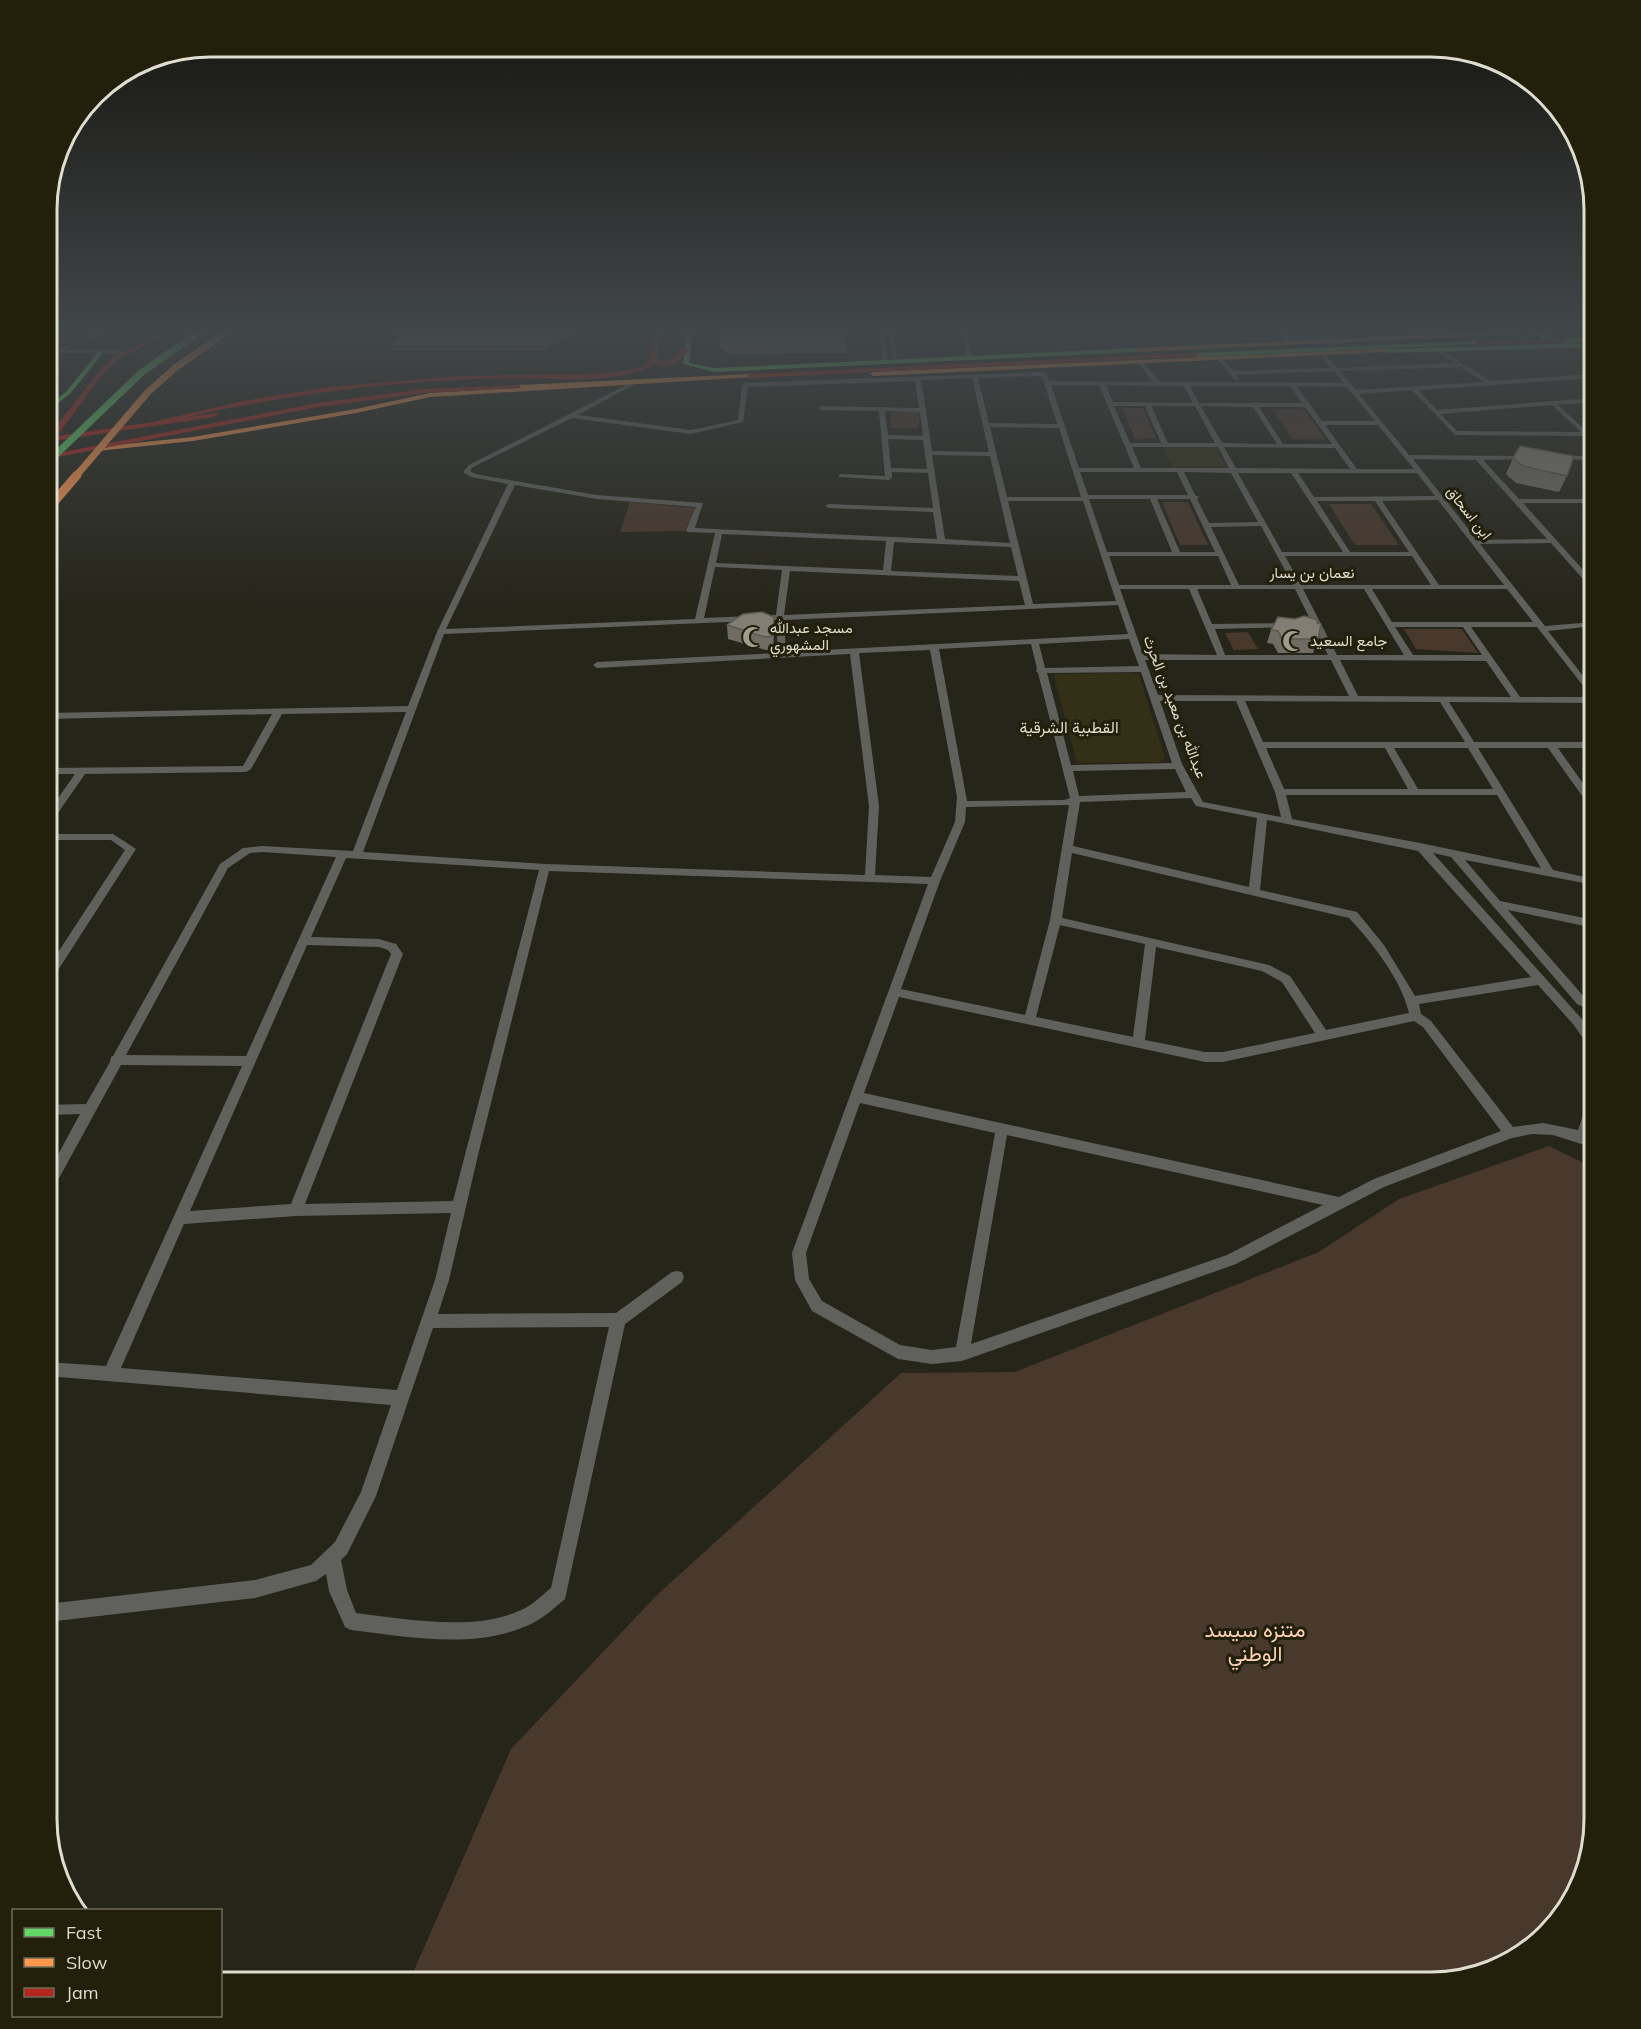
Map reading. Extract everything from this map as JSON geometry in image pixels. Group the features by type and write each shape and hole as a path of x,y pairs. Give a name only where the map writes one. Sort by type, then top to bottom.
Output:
{"main road":[{"path":"57,453 86,422"},
{"path":"57,498 123,422"},
{"path":"57,439 158,422"},
{"path":"57,455 232,422"},
{"path":"97,448 193,439 286,422"}],"street":[{"path":"560,422 471,466 466,472 473,476 512,484 597,497 700,505 690,530 1015,545"},
{"path":"614,422 691,432 738,422"},
{"path":"883,422 888,474"},
{"path":"924,422 940,541"},
{"path":"986,422 1029,606"},
{"name":"عبدالله بن معبد بن الحرث","path":"1061,422 1119,603 1180,766 1193,795 1200,804 1287,819 1584,880"},
{"path":"1118,422 1138,470"},
{"path":"1155,422 1165,445"},
{"path":"1206,422 1298,587 1355,699"},
{"path":"1266,422 1281,446"},
{"path":"1445,422 1455,433 1584,434"},
{"path":"1320,423 1380,423"},
{"path":"1320,423 1355,471"},
{"name":"ابن اسحاق","path":"1380,423 1584,682"},
{"path":"987,425 1062,426"},
{"path":"884,438 926,438"},
{"path":"1128,445 1336,446"},
{"path":"928,453 993,454"},
{"path":"1408,457 1536,458"},
{"path":"1478,458 1584,573"},
{"path":"1548,458 1584,458"},
{"path":"1076,470 1419,471"},
{"path":"1179,470 1195,497 1236,586"},
{"path":"1293,470 1348,554"},
{"path":"841,476 932,475"},
{"path":"356,856 441,632 512,484"},
{"path":"1154,497 1177,554"},
{"path":"1004,499 1195,497"},
{"path":"1377,498 1437,587"},
{"path":"1311,499 1440,498"},
{"path":"1517,501 1584,501"},
{"path":"829,506 936,510"},
{"path":"1208,525 1262,524"},
{"path":"699,621 719,531"},
{"path":"887,573 890,539"},
{"path":"1474,542 1554,541"},
{"path":"1103,554 1221,554"},
{"path":"1279,554 1416,554"},
{"path":"712,565 1023,579"},
{"path":"782,653 780,617 786,568"},
{"path":"1192,586 1222,657"},
{"path":"1366,586 1410,658"},
{"name":"نعمان بن يسار","path":"1115,587 1509,587"},
{"path":"441,632 1119,603"},
{"path":"1305,624 1316,624"},
{"path":"1390,624 1541,627 1584,625"},
{"path":"1465,624 1517,699"},
{"path":"1209,627 1293,625"},
{"path":"597,665 782,653 1132,636"},
{"path":"1030,1018 1056,920 1076,799 1040,671 1034,641"},
{"path":"934,646 962,804 960,822 935,881 799,1253 802,1280 817,1306 898,1352 932,1357 962,1354 1231,1260 1379,1183 1510,1133 1528,1128 1554,1127 1584,1138"},
{"path":"854,650 874,806 870,878"},
{"path":"1140,657 1488,658"},
{"path":"1040,671 1145,669"},
{"path":"1239,697 1280,792 1287,819"},
{"path":"1155,698 1584,700"},
{"path":"1443,699 1548,871"},
{"path":"57,716 412,709"},
{"path":"57,771 246,769 279,711"},
{"path":"1260,745 1584,746"},
{"path":"1388,745 1415,792"},
{"path":"1551,745 1584,791"},
{"path":"1069,768 1180,766"},
{"path":"57,807 82,771"},
{"path":"1280,792 1500,792"},
{"path":"962,804 1065,803 1076,799 1193,795"},
{"path":"1254,891 1262,816"},
{"path":"57,837 113,837 132,849 57,963"},
{"path":"1420,846 1540,980 1584,1033"},
{"path":"1069,849 1353,915 1365,926 1413,1000 1416,1016 1427,1024 1510,1133"},
{"path":"57,1168 224,866 247,850 545,867 935,881"},
{"path":"1453,853 1584,1003"},
{"path":"110,1374 342,855"},
{"path":"57,1612 255,1588 316,1572 340,1548 368,1496 442,1280 545,867"},
{"path":"1499,904 1584,922"},
{"path":"1056,920 1265,968 1286,979 1323,1035"},
{"path":"296,1210 397,954 392,947 379,943 303,941"},
{"path":"1138,1042 1151,942"},
{"path":"1413,1000 1540,980"},
{"path":"896,992 1030,1018 1205,1057 1223,1057 1416,1016"},
{"path":"115,1060 250,1060"},
{"path":"857,1097 1340,1203"},
{"path":"57,1110 88,1109"},
{"path":"962,1354 1002,1129"},
{"path":"180,1218 296,1210 459,1206"},
{"path":"428,1321 618,1320 676,1277"},
{"path":"332,1556 338,1592 351,1621 415,1628 483,1630 524,1618 559,1593 618,1320"},
{"path":"57,1370 401,1398"}],"shaded area":[{"path":"1163,447 1216,447 1227,467 1172,467"},
{"path":"1133,673 1139,675 1165,758 1159,762 1077,763 1054,676 1057,674"}],"green space":[{"path":"891,422 919,422 919,428 891,428"},
{"path":"1128,422 1149,422 1156,438 1135,439"},
{"path":"1281,422 1313,422 1325,439 1292,439"},
{"path":"630,502 696,508 685,531 620,532"},
{"path":"1162,502 1188,502 1208,545 1180,545"},
{"path":"1329,504 1371,504 1399,545 1355,545"},
{"path":"1404,629 1462,629 1478,653 1416,649"},
{"path":"1248,632 1258,649 1234,650 1225,633"},
{"name":"متنزه سيسد الوطني","path":"1549,1146 1584,1163 1584,1829 1576,1868 1568,1887 1546,1920 1532,1934 1490,1960 1471,1967 1431,1972 413,1972 511,1749 656,1596 901,1373 1015,1372 1319,1252 1399,1199"}],"building":[{"path":"1520,446 1574,456 1567,476 1523,466 1513,458"},
{"path":"762,612 774,617 773,636 765,637 727,625 743,614"},
{"path":"1304,616 1318,620 1317,623 1321,624 1318,639 1282,639 1278,631 1271,630 1278,617 1295,619"}],"traffic: slow":[{"path":"57,498 123,422"},
{"path":"97,449 193,439 294,422"}],"traffic: jam":[{"path":"57,431 64,422"},
{"path":"57,439 169,422"},
{"path":"57,455 231,422"}],"traffic: fast":[{"path":"57,453 90,422"}],"place":[{"name":"مسجد عبدالله المشهوري","path":"753,637"},
{"name":"جامع السعيد","path":"1293,641"}],"district":[{"name":"القطبية الشرقية","path":"1069,727"}]}
